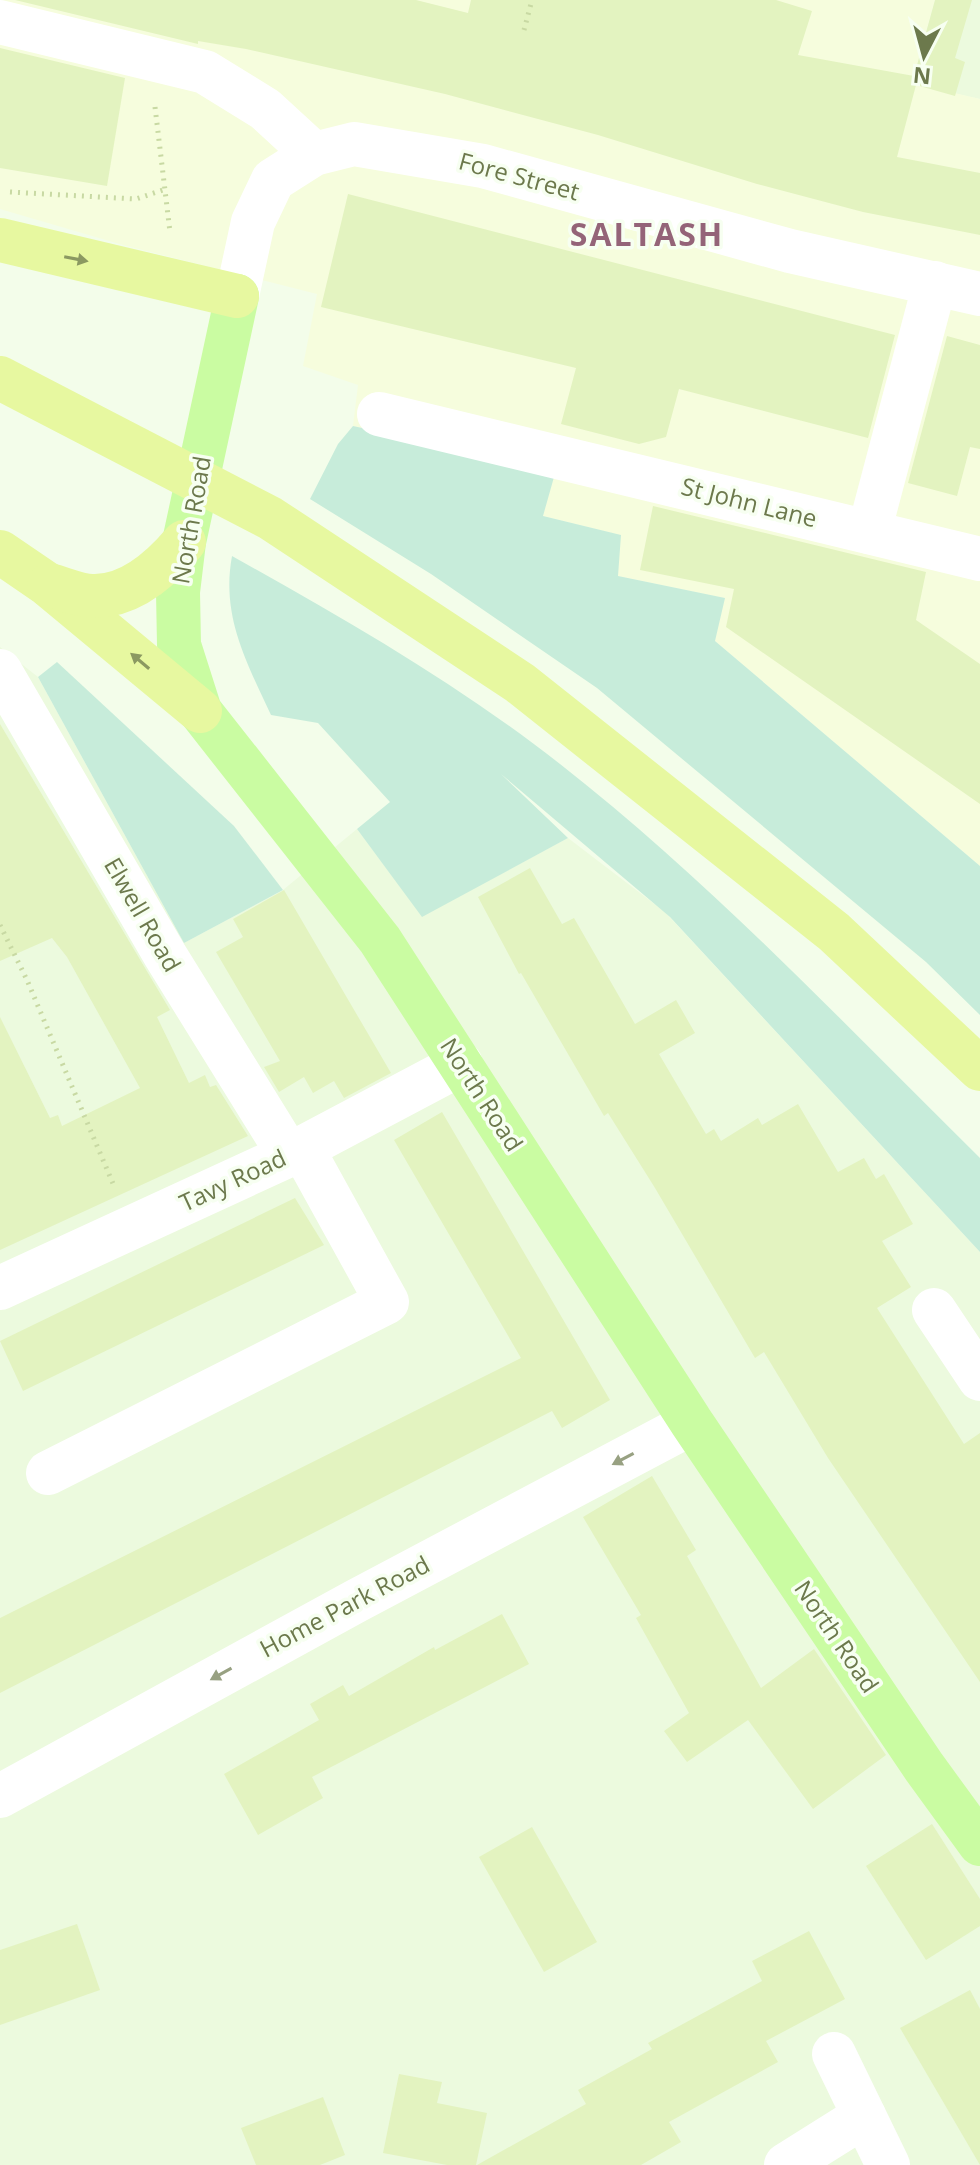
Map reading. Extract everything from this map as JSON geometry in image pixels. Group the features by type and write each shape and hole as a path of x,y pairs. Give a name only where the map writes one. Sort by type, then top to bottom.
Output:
{"highway":[{"path":"0,240 237,296"},
{"path":"0,378 270,518 520,683 834,932 980,1069"},
{"path":"47,584 93,596 122,590 159,571 184,542"},
{"path":"0,552 47,584 200,711"}],"main road":[{"name":"North Road","path":"237,296 184,542 178,592 179,645 200,711 380,940 692,1423 908,1744 980,1844"}],"street":[{"path":"0,22 205,72 265,109 314,154"},
{"name":"Fore Street","path":"237,296 253,222 273,180 314,154 354,144 470,163 790,251 980,294"},
{"path":"869,532 935,283"},
{"name":"St John Lane","path":"379,414 980,559"},
{"name":"Elwell Road","path":"0,671 158,943 295,1152 387,1302 48,1473"},
{"name":"Tavy Road","path":"0,1288 295,1152 461,1064"},
{"path":"934,1310 980,1379"},
{"name":"Home Park Road","path":"0,1796 342,1608 692,1423"},
{"path":"834,2054 888,2165"},
{"path":"786,2165 864,2116"}],"path":[{"path":"524,30 532,0"},
{"path":"152,58 168,228 192,284"},
{"path":"1,192 136,199 163,190"},
{"path":"0,925 89,1122 130,1228"}],"shaded area":[{"path":"0,0 935,0 912,83 980,99 980,866 715,641 724,598 618,576 620,535 543,516 555,470 353,426 358,385 303,366 317,294 123,245 0,209"},
{"path":"935,0 980,0 980,99 912,84"},
{"path":"353,426 556,470 543,516 621,535 618,576 725,598 715,641 980,866 980,1015 926,962 597,688 431,574 310,499 338,444"},
{"path":"232,556 400,654 482,707 616,809 723,905 980,1158 980,1252 670,917 501,774 568,838 422,917 357,829 390,802 318,723 271,715 245,657 233,618 229,578"},
{"path":"0,647 38,677 184,943 283,890 357,829 422,916 568,838 665,912 980,1252 980,2165 0,2165"},
{"path":"57,662 234,826 283,890 184,943 38,677"}],"building":[{"path":"15,0 416,0 468,13 471,0 776,0 812,11 798,55 914,76 935,0 972,0 955,58 965,62 955,96 916,85 897,157 980,173 980,235 863,212 445,94 246,49 198,41 198,44"},
{"path":"0,48 125,78 107,186 0,168"},
{"path":"348,194 895,335 868,438 679,389 666,437 639,444 561,424 576,368 321,307"},
{"path":"947,336 980,345 980,449 970,447 957,496 908,483"},
{"path":"653,506 926,572 916,620 980,664 980,804 726,627 734,589 640,570"},
{"path":"0,724 170,1010 157,1017 189,1083 205,1075 210,1087 216,1085 248,1136 0,1250 0,1017 50,1118 58,1115 62,1126 140,1088 67,957 52,938 0,961"},
{"path":"530,868 562,924 574,918 635,1024 676,1000 695,1033 659,1054 706,1134 714,1129 721,1141 758,1118 762,1125 798,1104 838,1172 864,1158 876,1179 884,1174 913,1224 882,1241 911,1287 877,1308 964,1444 980,1433 980,1682 828,1458 764,1352 755,1358 655,1188 608,1113 604,1116 519,974 478,897"},
{"path":"284,890 391,1073 344,1098 334,1081 313,1093 304,1077 279,1092 264,1067 280,1061 216,952 243,937 233,919"},
{"path":"442,1112 610,1400 562,1428 552,1411 0,1693 0,1618 521,1358 394,1140"},
{"path":"295,1198 324,1245 23,1391 0,1341"},
{"path":"652,1476 696,1550 687,1556 761,1688 814,1649 886,1755 813,1809 748,1720 687,1762 664,1731 689,1713 636,1618 641,1615 583,1517"},
{"path":"502,1614 529,1664 312,1777 323,1798 258,1835 224,1774 319,1720 310,1704 343,1685 349,1696 434,1647 435,1650"},
{"path":"932,1824 980,1899 980,1926 926,1960 866,1866"},
{"path":"532,1827 597,1942 544,1972 479,1857"},
{"path":"77,1924 100,1990 0,2025 0,1950"},
{"path":"809,1931 845,1999 766,2041 778,2062 669,2122 681,2142 641,2165 477,2165 586,2104 578,2090 652,2049 648,2043 762,1981 752,1961"},
{"path":"970,1990 980,2009 980,2165 900,2028"},
{"path":"399,2074 442,2082 437,2103 487,2113 476,2165 447,2165 383,2153"},
{"path":"323,2097 345,2155 320,2165 256,2165 241,2128"}],"district":[{"name":"SALTASH","path":"647,235"}]}
